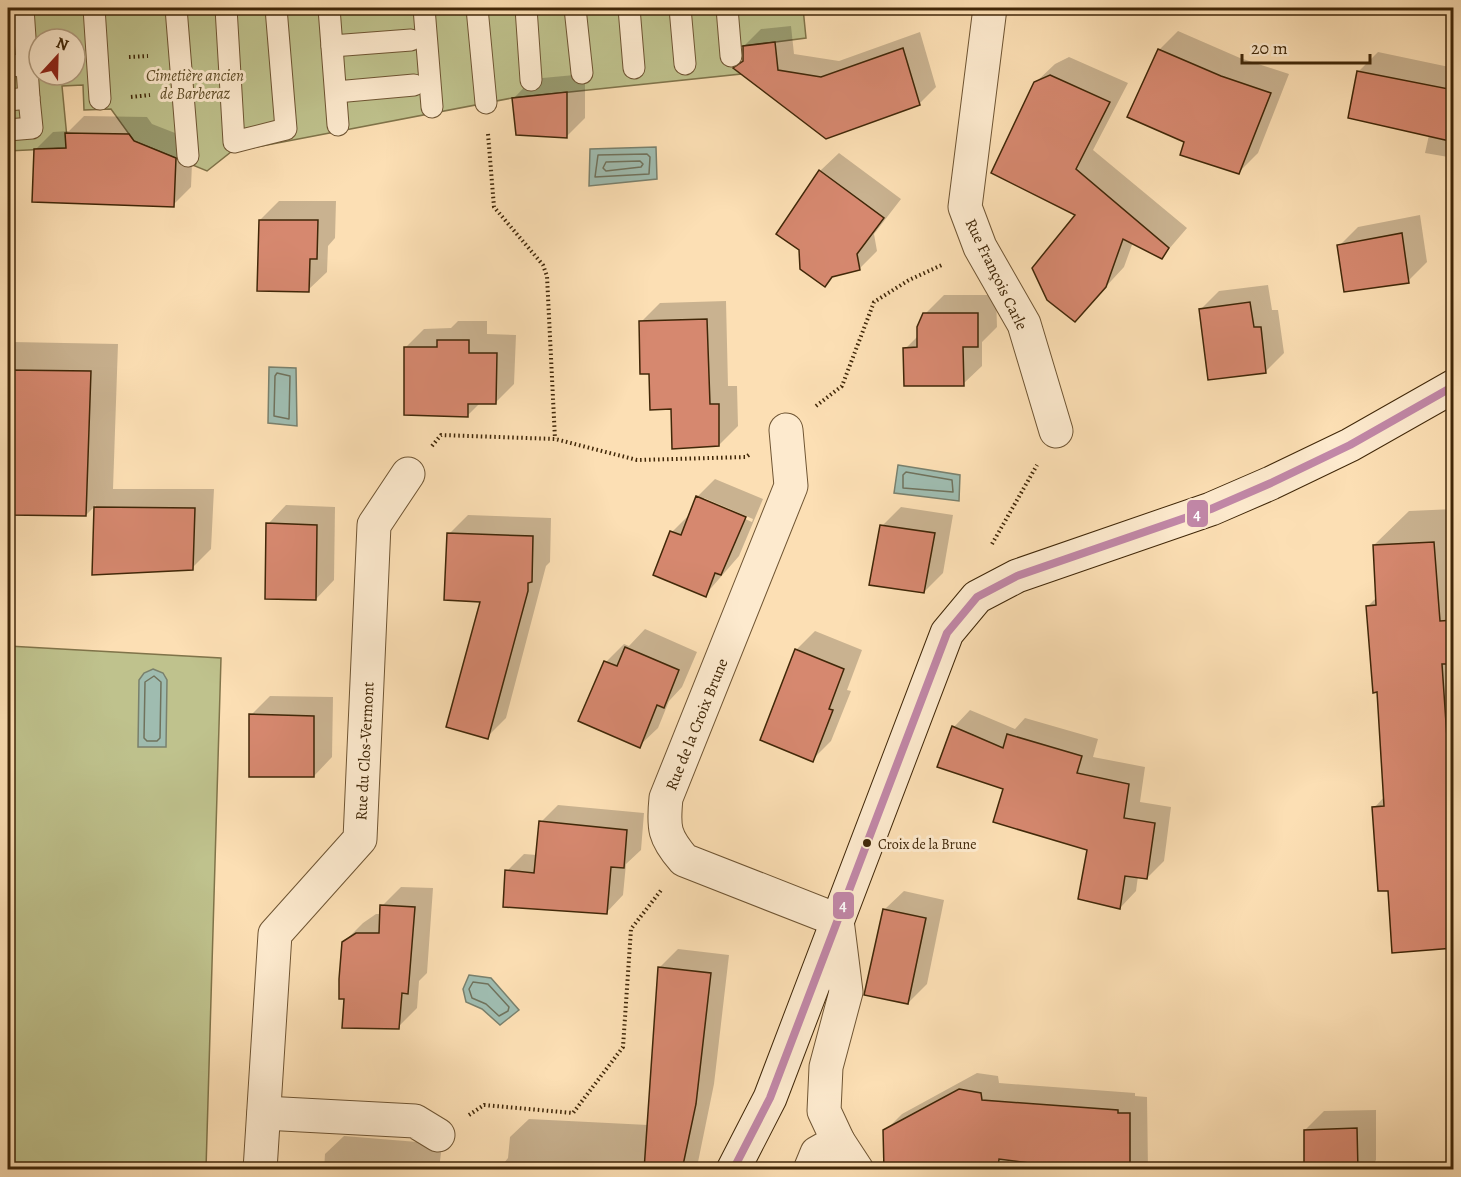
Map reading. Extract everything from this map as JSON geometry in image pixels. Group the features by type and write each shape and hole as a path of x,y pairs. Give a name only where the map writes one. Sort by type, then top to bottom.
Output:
{"street":[{"name":"Rue François Carle","path":"987,8 965,207 980,247 1024,324 1056,431"},
{"path":"733,1170 770,1098 947,633 977,597 1017,576 1211,509 1271,483 1350,445 1454,386"},
{"name":"Rue de la Croix Brune","path":"684,860 670,845 663,825 666,798 791,486 786,430"},
{"name":"Rue du Clos-Vermont","path":"260,1170 275,934 360,839 374,525 408,474"},
{"path":"684,860 837,920"},
{"path":"837,920 846,992 826,1067 824,1111 838,1140 857,1170"},
{"path":"264,1113 414,1121 438,1135"},
{"path":"810,1170 817,1153 838,1140"}],"lane":[{"path":"94,8 100,99"},
{"path":"176,8 188,156"},
{"path":"226,8 234,142 286,129 276,8"},
{"path":"329,8 338,125"},
{"path":"423,8 432,107"},
{"path":"477,8 486,103"},
{"path":"526,8 531,80"},
{"path":"575,8 582,73"},
{"path":"629,8 634,68"},
{"path":"680,8 685,64"},
{"path":"727,8 731,56"},
{"path":"8,130 32,128 29,98 17,66 18,20"},
{"path":"332,46 411,40"},
{"path":"336,92 414,85"},
{"path":"8,100 29,98"}],"path":[{"path":"486,103 494,207 543,265 547,276 555,439"},
{"path":"408,474 441,435 555,439 637,460 746,457 786,430 842,386 874,302 909,280 980,247"},
{"path":"977,597 991,547 1056,431"},
{"path":"438,1135 484,1105 573,1113 623,1047 631,929 684,860"}],"green space":[{"name":"Cimetière ancien de Barberaz","path":"8,8 803,8 806,38 736,47 741,74 512,98 231,152 207,171 134,141 111,109 84,110 83,87 87,87 87,27 27,27 27,87 62,87 68,148 8,151"},
{"path":"8,646 221,658 206,1169 8,1169"}],"water":[{"path":"656,147 657,179 589,186 590,149"},
{"path":"269,367 296,368 297,426 268,423"},
{"path":"898,465 960,475 959,501 894,493"},
{"path":"153,669 163,673 167,680 166,747 138,747 139,680 144,673"},
{"path":"469,975 491,978 519,1010 500,1025 482,1009 466,1002 463,989"}],"building":[{"path":"775,42 778,70 821,77 903,48 920,105 826,139 733,68 743,61 743,46"},
{"path":"1158,49 1221,76 1271,93 1239,174 1180,155 1184,142 1127,117"},
{"path":"1357,71 1454,90 1454,142 1348,118"},
{"path":"1050,75 1110,102 1076,169 1169,248 1162,259 1123,239 1106,287 1075,322 1047,300 1032,268 1075,215 991,173 1034,82"},
{"path":"567,92 567,138 516,135 512,98"},
{"path":"65,133 129,134 134,141 176,158 174,207 32,202 34,149 66,148"},
{"path":"819,170 884,218 857,254 860,270 832,277 825,287 800,269 799,250 776,234"},
{"path":"259,220 318,220 317,259 310,259 309,292 257,291"},
{"path":"1402,233 1409,283 1344,292 1337,245"},
{"path":"1250,302 1254,327 1261,327 1266,373 1208,380 1199,309"},
{"path":"923,313 978,313 978,347 963,347 964,386 904,386 903,348 917,347 917,327"},
{"path":"707,319 710,404 719,404 719,446 672,449 671,409 650,410 649,374 640,374 639,321"},
{"path":"437,340 469,340 469,353 497,353 496,404 468,404 468,417 404,415 404,347 437,347"},
{"path":"8,370 91,371 86,516 8,515"},
{"path":"696,496 746,517 721,575 715,573 706,597 653,575 670,531 681,535"},
{"path":"94,507 195,508 193,570 92,575"},
{"path":"266,523 317,525 316,600 265,599"},
{"path":"880,525 935,533 924,593 869,585"},
{"path":"447,533 533,536 532,582 528,583 528,591 488,739 446,727 480,602 444,600"},
{"path":"1434,542 1440,621 1454,620 1454,664 1442,664 1449,767 1454,767 1454,948 1392,953 1388,891 1378,891 1372,807 1384,806 1377,692 1373,693 1366,606 1376,605 1373,545"},
{"path":"625,647 679,670 664,708 657,705 640,748 578,721 604,661 617,666"},
{"path":"795,649 844,669 829,709 833,710 813,762 760,740"},
{"path":"249,714 314,716 314,777 249,777"},
{"path":"952,726 1003,748 1007,734 1082,756 1077,773 1129,784 1124,818 1155,823 1147,879 1125,876 1120,909 1078,899 1087,850 993,822 1003,789 937,767"},
{"path":"539,821 627,830 624,868 611,867 607,914 503,907 505,870 534,873"},
{"path":"380,905 415,907 408,994 402,993 399,1029 342,1028 344,999 339,999 339,979 342,942 356,933 379,933"},
{"path":"883,909 926,918 908,1004 864,995"},
{"path":"658,967 711,973 696,1104 682,1170 644,1170"},
{"path":"959,1089 981,1093 982,1100 1118,1110 1118,1113 1130,1113 1130,1170 1084,1170 999,1159 998,1167 978,1164 884,1170 883,1130"},
{"path":"1357,1128 1358,1170 1304,1170 1304,1130"}],"transit line":[{"name":"4","path":"733,1170 770,1098 947,633 977,597 1017,576 1211,509 1271,483 1350,445 1454,386"}],"place":[{"name":"Croix de la Brune","path":"867,843"}]}
